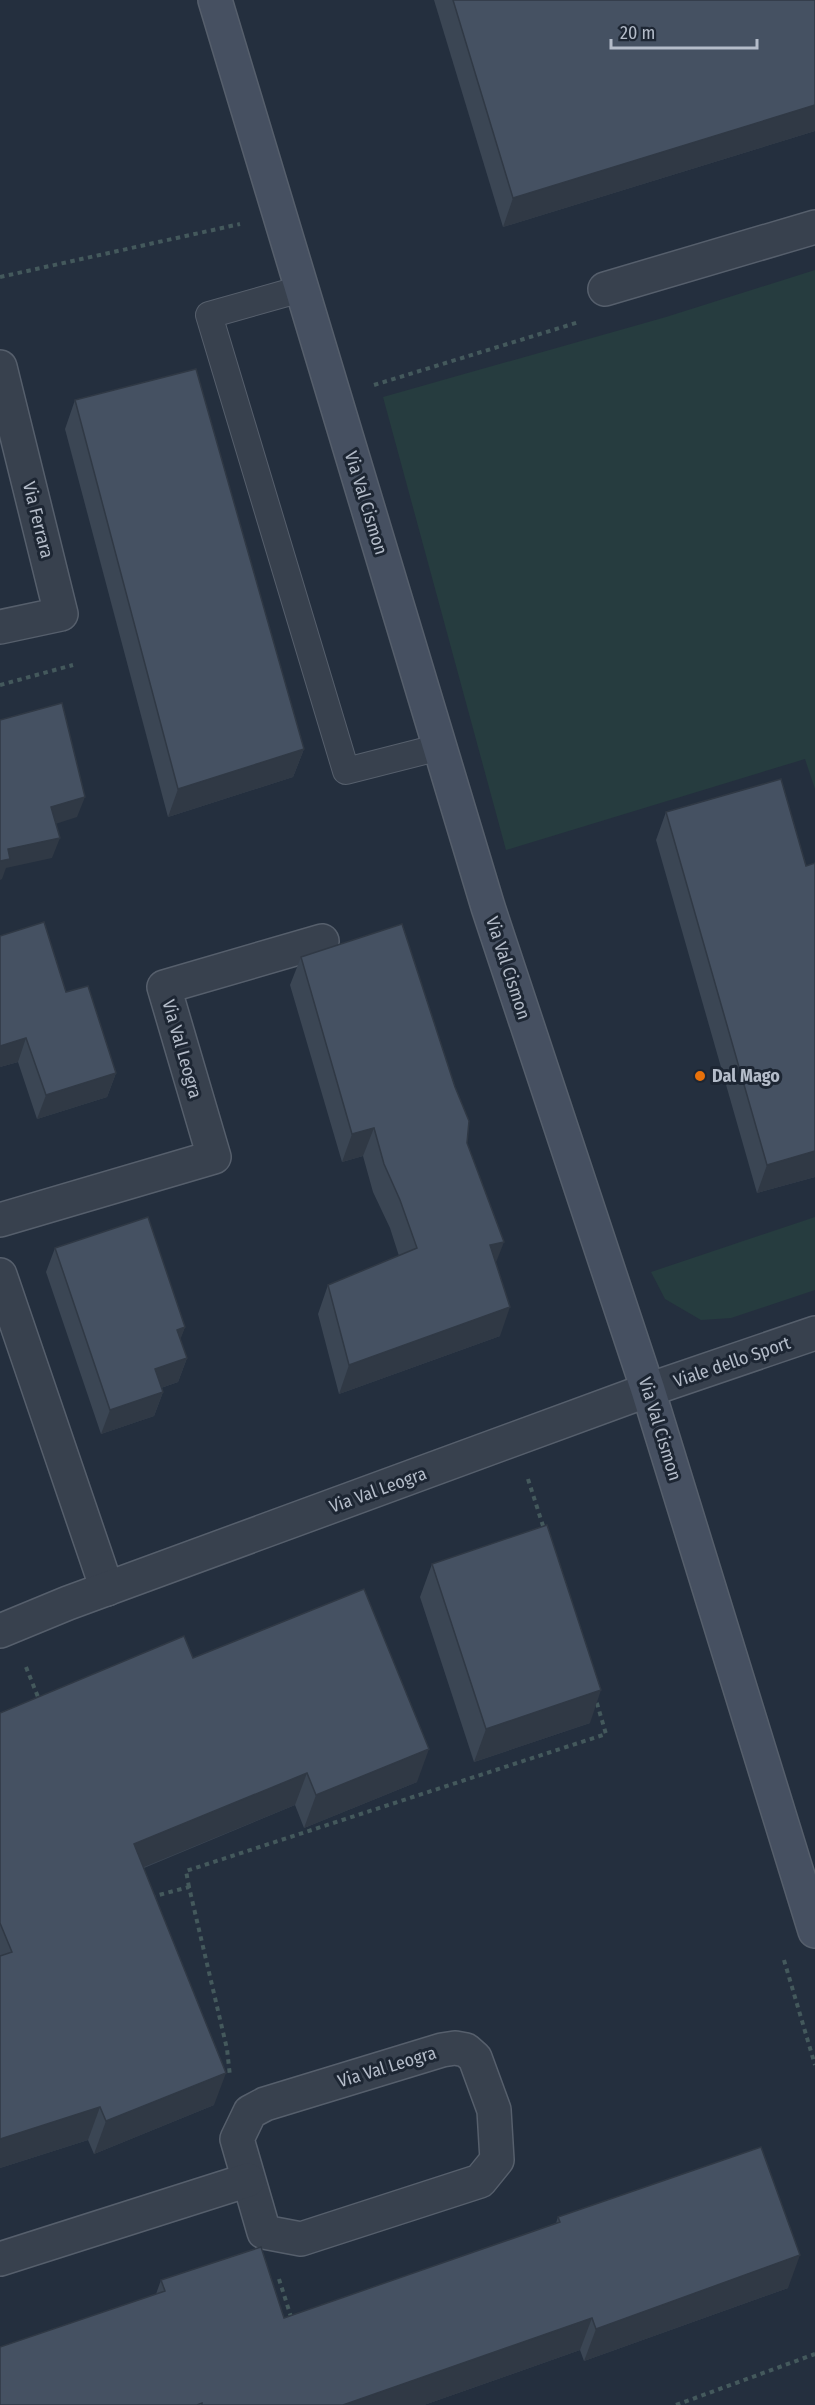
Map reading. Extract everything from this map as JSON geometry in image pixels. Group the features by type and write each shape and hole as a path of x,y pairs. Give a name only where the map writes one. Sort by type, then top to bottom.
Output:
{"main road":[{"name":"Via Val Cismon","path":"214,0 491,918 648,1390 815,1931"}],"street":[{"path":"605,290 815,227"},
{"name":"Via Ferrara","path":"0,367 61,614 0,627"},
{"name":"Via Val Leogra","path":"0,1220 214,1157 164,987 322,941"},
{"path":"0,1275 107,1589"},
{"name":"Viale dello Sport","path":"648,1390 815,1333"},
{"name":"Via Val Leogra","path":"5,1630 68,1603 648,1390"},
{"name":"Via Val Leogra","path":"237,2139 250,2112 265,2104 455,2048 466,2050 475,2058 494,2110 497,2160 480,2181 301,2239 264,2232"},
{"path":"237,2139 264,2232"},
{"path":"0,2259 248,2180"}],"lane":[{"path":"301,289 209,315 346,771 440,747"}],"path":[{"path":"0,685 73,665"},
{"path":"517,1439 545,1533"},
{"path":"5,1630 42,1706"},
{"path":"237,2139 228,2049 186,1871 606,1734 593,1689"},
{"path":"144,1899 189,1887"},
{"path":"264,2232 295,2329"},
{"path":"676,2405 815,2354"}],"green space":[{"path":"815,270 815,789 805,759 506,850 383,397 666,317"},
{"path":"815,1217 815,1290 731,1318 701,1320 665,1299 651,1272"}],"building":[{"path":"453,0 815,0 815,105 513,198"},
{"path":"196,369 304,749 178,789 75,400"},
{"path":"62,703 85,797 51,807 60,838 8,849 10,859 0,861 0,720"},
{"path":"781,779 806,866 815,863 815,1151 767,1165 666,812"},
{"path":"44,922 66,992 88,986 116,1073 46,1095 26,1038 0,1046 0,936"},
{"path":"402,924 455,1087 469,1121 467,1143 504,1242 490,1245 510,1307 349,1365 328,1285 417,1248 384,1164 374,1128 352,1134 301,957"},
{"path":"148,1217 185,1327 177,1330 187,1358 155,1369 163,1392 110,1410 55,1248"},
{"path":"547,1525 601,1690 486,1729 432,1564"},
{"path":"364,1589 429,1749 316,1795 307,1773 134,1844 226,2073 106,2121 100,2107 0,2139 0,1956 12,1952 0,1923 0,1713 184,1636 193,1658"},
{"path":"761,2147 800,2255 596,2329 592,2318 343,2405 202,2405 202,2403 197,2405 0,2405 0,2347 165,2291 161,2280 261,2247 284,2318 560,2222 558,2217"}],"place":[{"name":"Dal Mago","path":"700,1076"}]}
